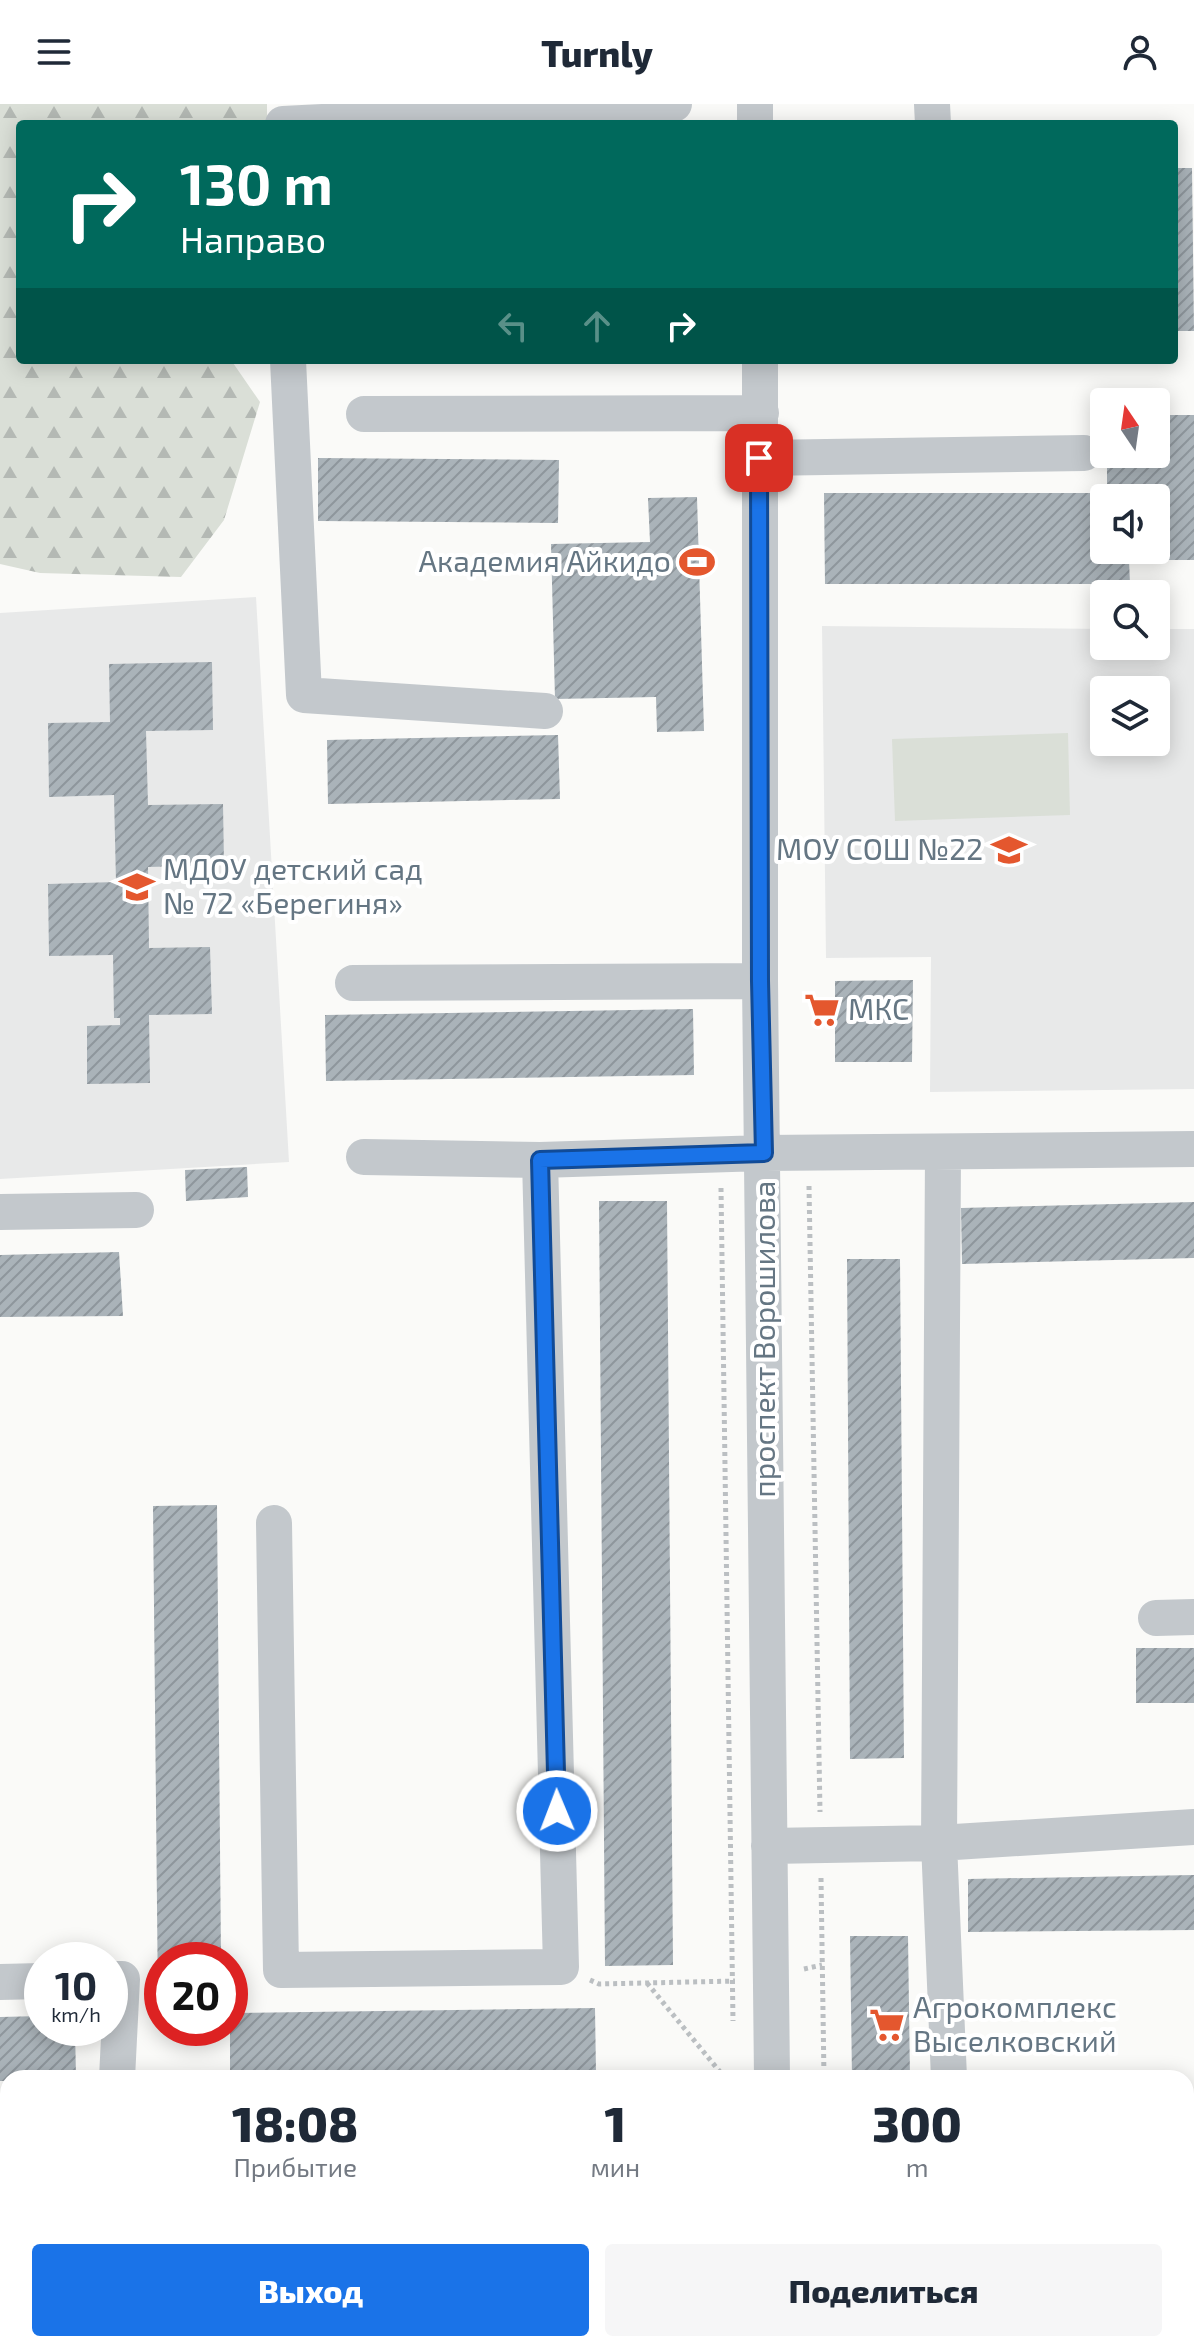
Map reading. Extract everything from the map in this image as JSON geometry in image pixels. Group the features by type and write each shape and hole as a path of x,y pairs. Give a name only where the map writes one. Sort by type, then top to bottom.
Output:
{"street":[{"path":"342,120 535,107 674,104"},
{"path":"288,364 304,695 545,711"},
{"name":"проспект Ворошилова","path":"760,364 760,981 772,2070"},
{"path":"364,414 761,413"},
{"path":"759,458 1084,453"},
{"path":"353,983 760,981"},
{"path":"364,1157 540,1160 764,1153 1194,1149"},
{"path":"943,1153 939,1843 949,2070"},
{"path":"274,1523 281,1970 561,1967 540,1160"},
{"path":"0,1212 136,1210"},
{"path":"1156,1618 1194,1617"},
{"path":"769,1846 939,1843 1194,1827"},
{"path":"0,1982 24,1981"},
{"path":"117,2070 119,2046"}],"path":[{"path":"809,1153 824,2070"},
{"path":"720,1155 733,2023"},
{"path":"561,1967 599,1984 732,1981"},
{"path":"647,1983 718,2070"}],"shaded area":[{"name":"МДОУ детский сад № 72 «Берегиня»","path":"256,597 289,1162 0,1179 0,613"},
{"name":"МОУ СОШ №22","path":"822,626 1090,629 1090,660 1170,660 1170,629 1194,629 1194,1089 930,1092 931,957 826,958"}],"green space":[{"path":"0,104 267,104 267,120 16,120 16,364 234,364 260,402 224,520 181,577 40,573 0,564"},
{"path":"1068,733 1070,815 895,821 892,739"}],"building":[{"path":"1178,168 1192,168 1194,331 1178,331"},
{"path":"1170,415 1194,415 1194,560 1170,560 1170,484 1107,484 1107,468 1170,468"},
{"path":"318,458 559,460 558,523 318,521"},
{"path":"824,493 1090,493 1090,564 1129,564 1130,580 1090,580 1090,584 825,584"},
{"path":"697,497 704,731 657,732 656,697 555,699 551,544 650,542 648,498"},
{"path":"212,662 213,730 146,731 148,805 223,804 224,865 148,867 149,948 210,947 212,1014 149,1015 150,1083 87,1084 87,1026 120,1025 120,1018 114,1018 113,955 49,956 48,884 116,882 114,795 49,797 48,723 110,722 109,664"},
{"path":"558,735 560,799 328,804 327,740"},
{"path":"913,980 912,1062 835,1062 835,981"},
{"path":"693,1009 694,1075 326,1081 325,1015"},
{"path":"247,1167 248,1197 186,1201 185,1170"},
{"path":"599,1201 667,1201 673,1965 605,1966"},
{"path":"1194,1202 1194,1258 962,1264 961,1208"},
{"path":"119,1252 123,1316 0,1317 0,1255"},
{"path":"847,1259 900,1259 904,1758 850,1759"},
{"path":"217,1505 221,1942 157,1942 153,1506"},
{"path":"1136,1648 1194,1648 1194,1703 1136,1703"},
{"path":"1194,1875 1194,1930 968,1932 968,1879"},
{"path":"850,1936 908,1936 910,2070 852,2070"},
{"path":"595,2008 596,2070 230,2070 230,2046 248,2046 248,2013"},
{"path":"24,2016 24,2046 75,2046 76,2070 0,2070 0,2017"}],"place":[{"name":"Академия Айкидо","path":"697,562"},
{"name":"МОУ СОШ №22","path":"1009,850"},
{"name":"МДОУ детский сад № 72 «Берегиня»","path":"137,887"},
{"name":"МКС","path":"822,1010"},
{"name":"Агрокомплекс Выселковский","path":"887,2025"}],"route":[{"path":"557,1811 540,1160 764,1153 760,981 759,458"}]}
